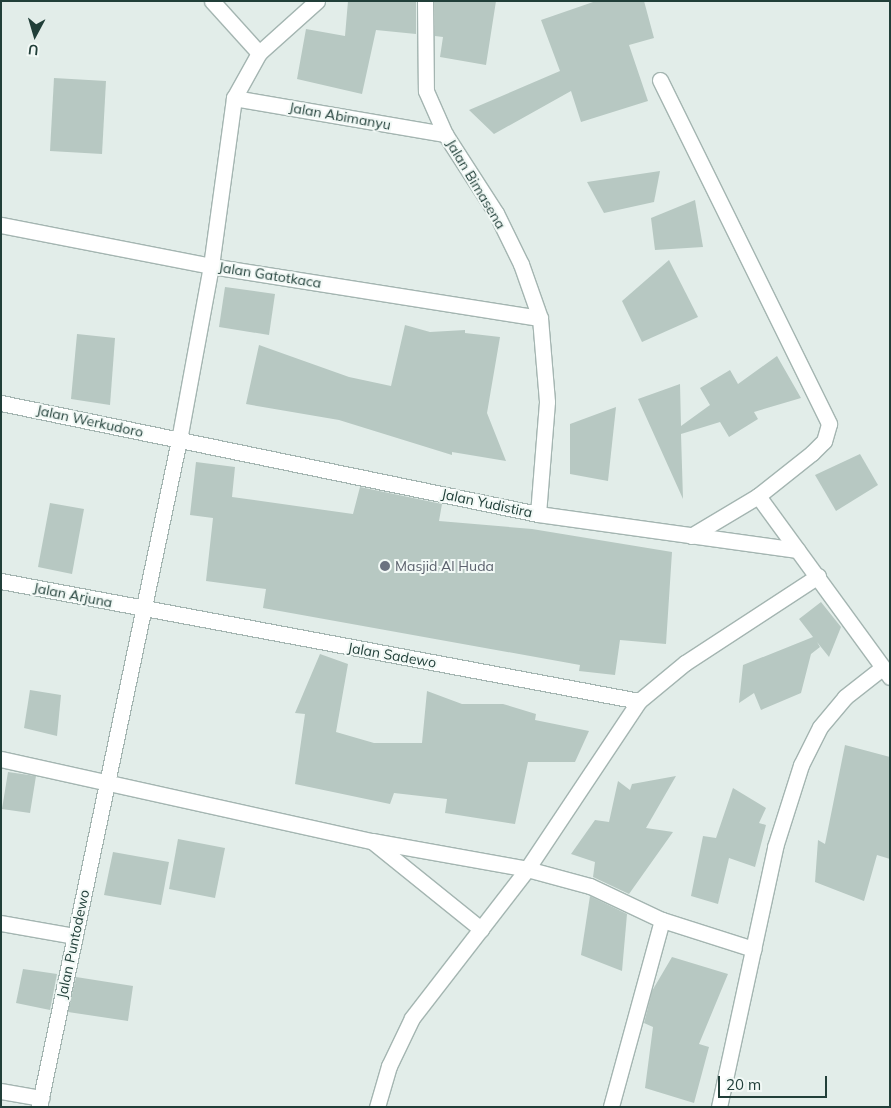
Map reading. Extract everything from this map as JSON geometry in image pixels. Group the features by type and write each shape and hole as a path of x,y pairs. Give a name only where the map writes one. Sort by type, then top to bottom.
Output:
{"street":[{"path":"212,1 259,53"},
{"path":"234,98 259,53 317,1"},
{"name":"Jalan Bimasena","path":"425,1 426,91 445,134 496,214 520,264 540,318 547,402 538,514"},
{"path":"660,80 829,424 824,441 812,454 758,496 691,536"},
{"name":"Jalan Abimanyu","path":"234,98 445,134"},
{"name":"Jalan Puntodewo","path":"40,1102 106,781 145,610 179,440 211,266 234,98"},
{"name":"Jalan Gatotkaca","path":"1,225 211,266 540,318"},
{"name":"Jalan Werkudoro","path":"1,403 179,440"},
{"name":"Jalan Yudistira","path":"179,440 538,514 798,550"},
{"path":"719,1107 775,847 801,765 827,719 845,697 886,673 818,576 758,496"},
{"path":"377,1107 389,1066 412,1018 527,869 639,701 686,663 818,576"},
{"name":"Jalan Arjuna","path":"1,580 145,610"},
{"name":"Jalan Sadewo","path":"145,610 639,701"},
{"path":"1,760 106,781 372,842 527,869 590,886 662,920 753,949"},
{"path":"372,842 481,929"},
{"path":"611,1107 662,920"},
{"path":"1,923 75,936"},
{"path":"1,1091 40,1102"}],"building":[{"path":"348,1 416,1 416,34 376,30 362,94 297,79 306,29 345,36"},
{"path":"434,1 496,1 486,65 440,57 443,37 435,36"},
{"path":"596,1 644,1 654,38 629,45 648,101 581,122 571,91 494,134 469,110 560,71 541,20"},
{"path":"54,78 106,81 102,154 50,151"},
{"path":"660,171 654,202 604,213 587,182"},
{"path":"695,200 703,247 655,250 651,218"},
{"path":"669,260 698,317 642,342 622,301"},
{"path":"225,287 275,294 269,335 219,327"},
{"path":"405,325 430,332 465,330 465,333 500,337 487,413 506,461 452,452 452,455 339,420 246,404 259,345 349,377 391,386"},
{"path":"77,334 115,338 110,405 71,399"},
{"path":"777,356 801,398 754,412 758,419 729,437 720,422 681,434 683,499 638,399 680,384 681,426 710,405 700,388 730,370 738,384"},
{"path":"616,407 608,481 570,474 570,424"},
{"path":"860,454 878,485 836,511 815,475"},
{"path":"196,462 235,467 232,497 353,514 360,487 442,504 439,521 532,529 672,552 666,644 620,640 615,675 579,671 580,665 263,608 266,589 206,581 213,518 190,515"},
{"path":"50,503 84,509 72,574 38,567"},
{"path":"821,602 841,627 829,657 817,642 820,647 811,654 801,693 761,710 754,693 739,703 743,665 813,637 799,619"},
{"path":"320,654 348,664 336,732 374,743 422,743 427,691 462,704 503,704 536,714 535,720 589,731 575,762 528,762 515,824 445,813 447,799 394,793 390,804 295,784 305,714 295,713"},
{"path":"30,690 61,695 57,736 24,728"},
{"path":"845,745 890,757 890,859 877,855 864,901 815,882 818,840 825,844"},
{"path":"8,772 36,776 30,813 2,809"},
{"path":"676,776 646,828 673,832 629,894 593,877 595,862 571,854 595,820 609,822 618,781 630,790 632,784"},
{"path":"733,788 766,808 759,823 766,825 755,867 729,858 718,904 691,896 703,836 716,838"},
{"path":"178,839 225,848 215,898 169,889"},
{"path":"113,852 169,862 161,905 104,895"},
{"path":"590,896 627,914 622,971 581,955"},
{"path":"672,957 728,974 699,1044 709,1047 694,1103 645,1088 653,1027 644,1023 652,991"},
{"path":"23,969 57,974 50,1010 16,1003"},
{"path":"76,977 133,986 128,1021 68,1012"}],"place":[{"name":"Masjid Al Huda","path":"385,566"}]}
